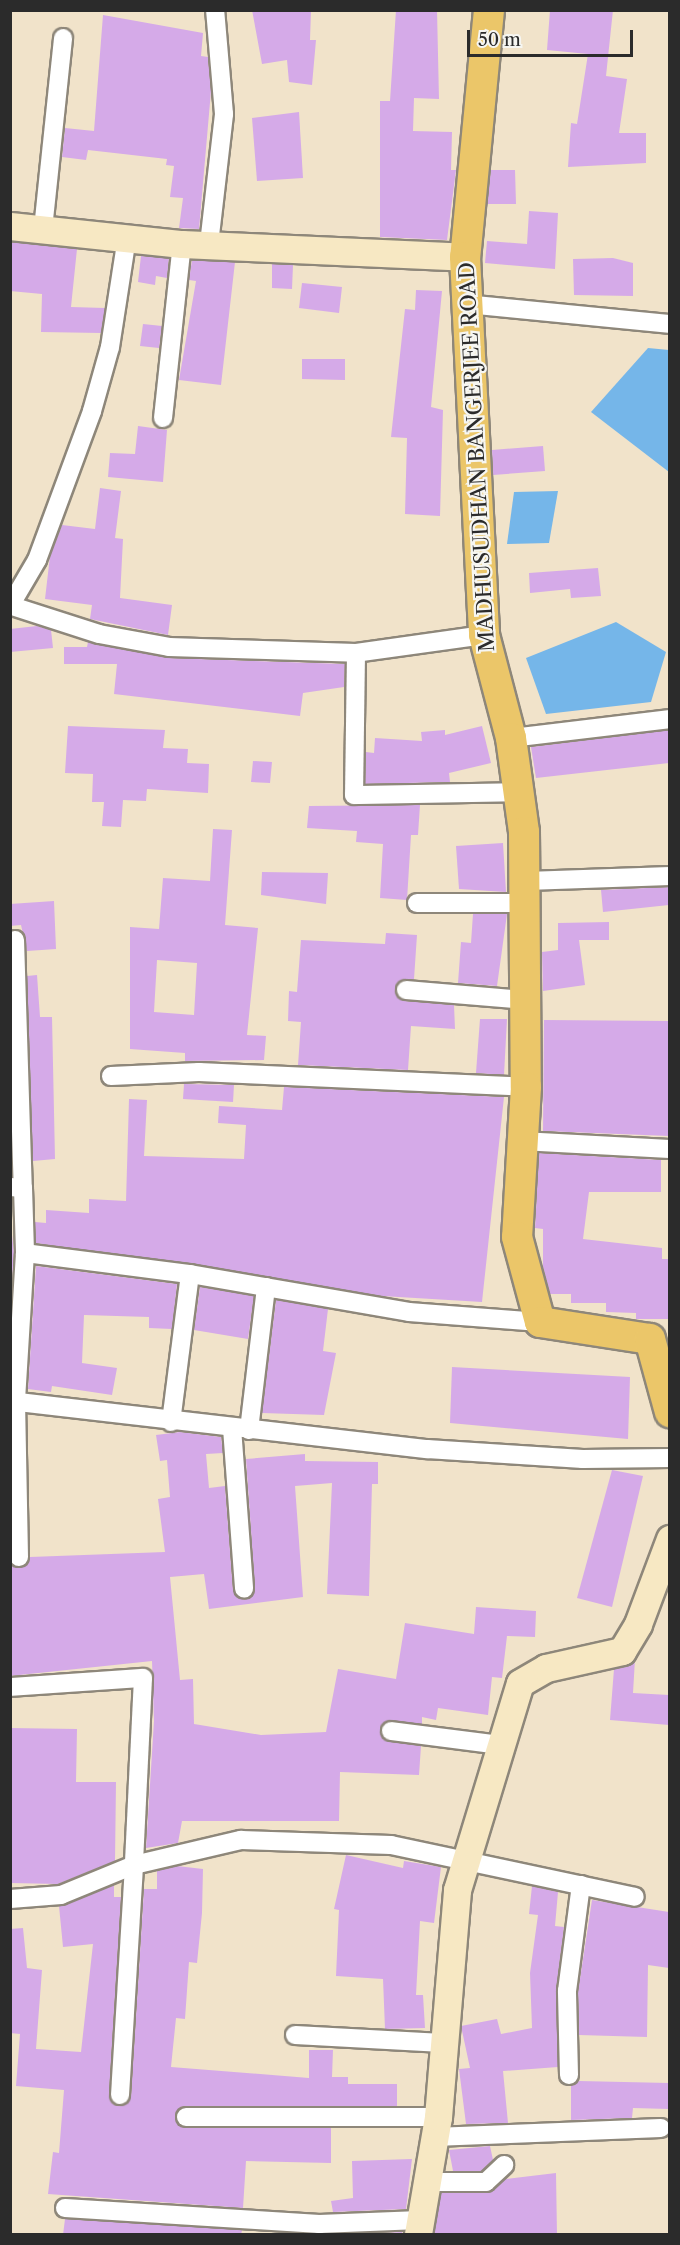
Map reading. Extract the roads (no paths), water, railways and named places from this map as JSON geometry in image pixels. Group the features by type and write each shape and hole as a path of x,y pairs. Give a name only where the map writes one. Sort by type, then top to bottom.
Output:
{"main road":[{"name":"MADHUSUDHAN BANGERJEE ROAD","path":"489,10 465,257 466,304 484,635 511,738 519,792 526,892 524,1000 526,1087 521,1140 517,1237 540,1322"},
{"path":"540,1322 660,1340 669,1412"}],"street":[{"path":"209,244 224,114 214,10"},
{"path":"43,229 63,38"},
{"path":"10,226 182,244 465,257"},
{"path":"127,237 110,347 92,411 37,560 11,606 78,628 169,647 356,652 484,635"},
{"path":"163,418 182,244"},
{"path":"466,304 669,324"},
{"path":"356,652 354,795 519,792"},
{"path":"511,738 669,719"},
{"path":"417,903 669,876"},
{"path":"15,940 16,1187 24,1253 13,1401 19,1557"},
{"path":"406,990 524,1000"},
{"path":"111,1076 199,1072 526,1087"},
{"path":"521,1140 669,1149"},
{"path":"24,1253 190,1274 409,1312 540,1322"},
{"path":"171,1422 190,1274"},
{"path":"244,1589 241,1429 266,1287"},
{"path":"13,1401 171,1422 572,1459 669,1458"},
{"path":"64,2208 319,2224 419,2227 436,2127 447,1978 466,1859 520,1683 546,1668 622,1651 669,1539"},
{"path":"10,1687 143,1678 120,2095"},
{"path":"391,1731 501,1745"},
{"path":"10,1899 61,1894 134,1865 241,1840 287,1839 391,1845 466,1859 635,1897"},
{"path":"569,2075 567,1990 580,1885"},
{"path":"295,2035 443,2043"},
{"path":"186,2117 436,2127 661,2128"},
{"path":"426,2181 486,2182 504,2165"}],"water":[{"path":"648,348 669,350 669,472 591,412"},
{"path":"558,491 549,543 507,544 514,492"},
{"path":"616,622 666,652 651,702 546,714 526,658"}]}
